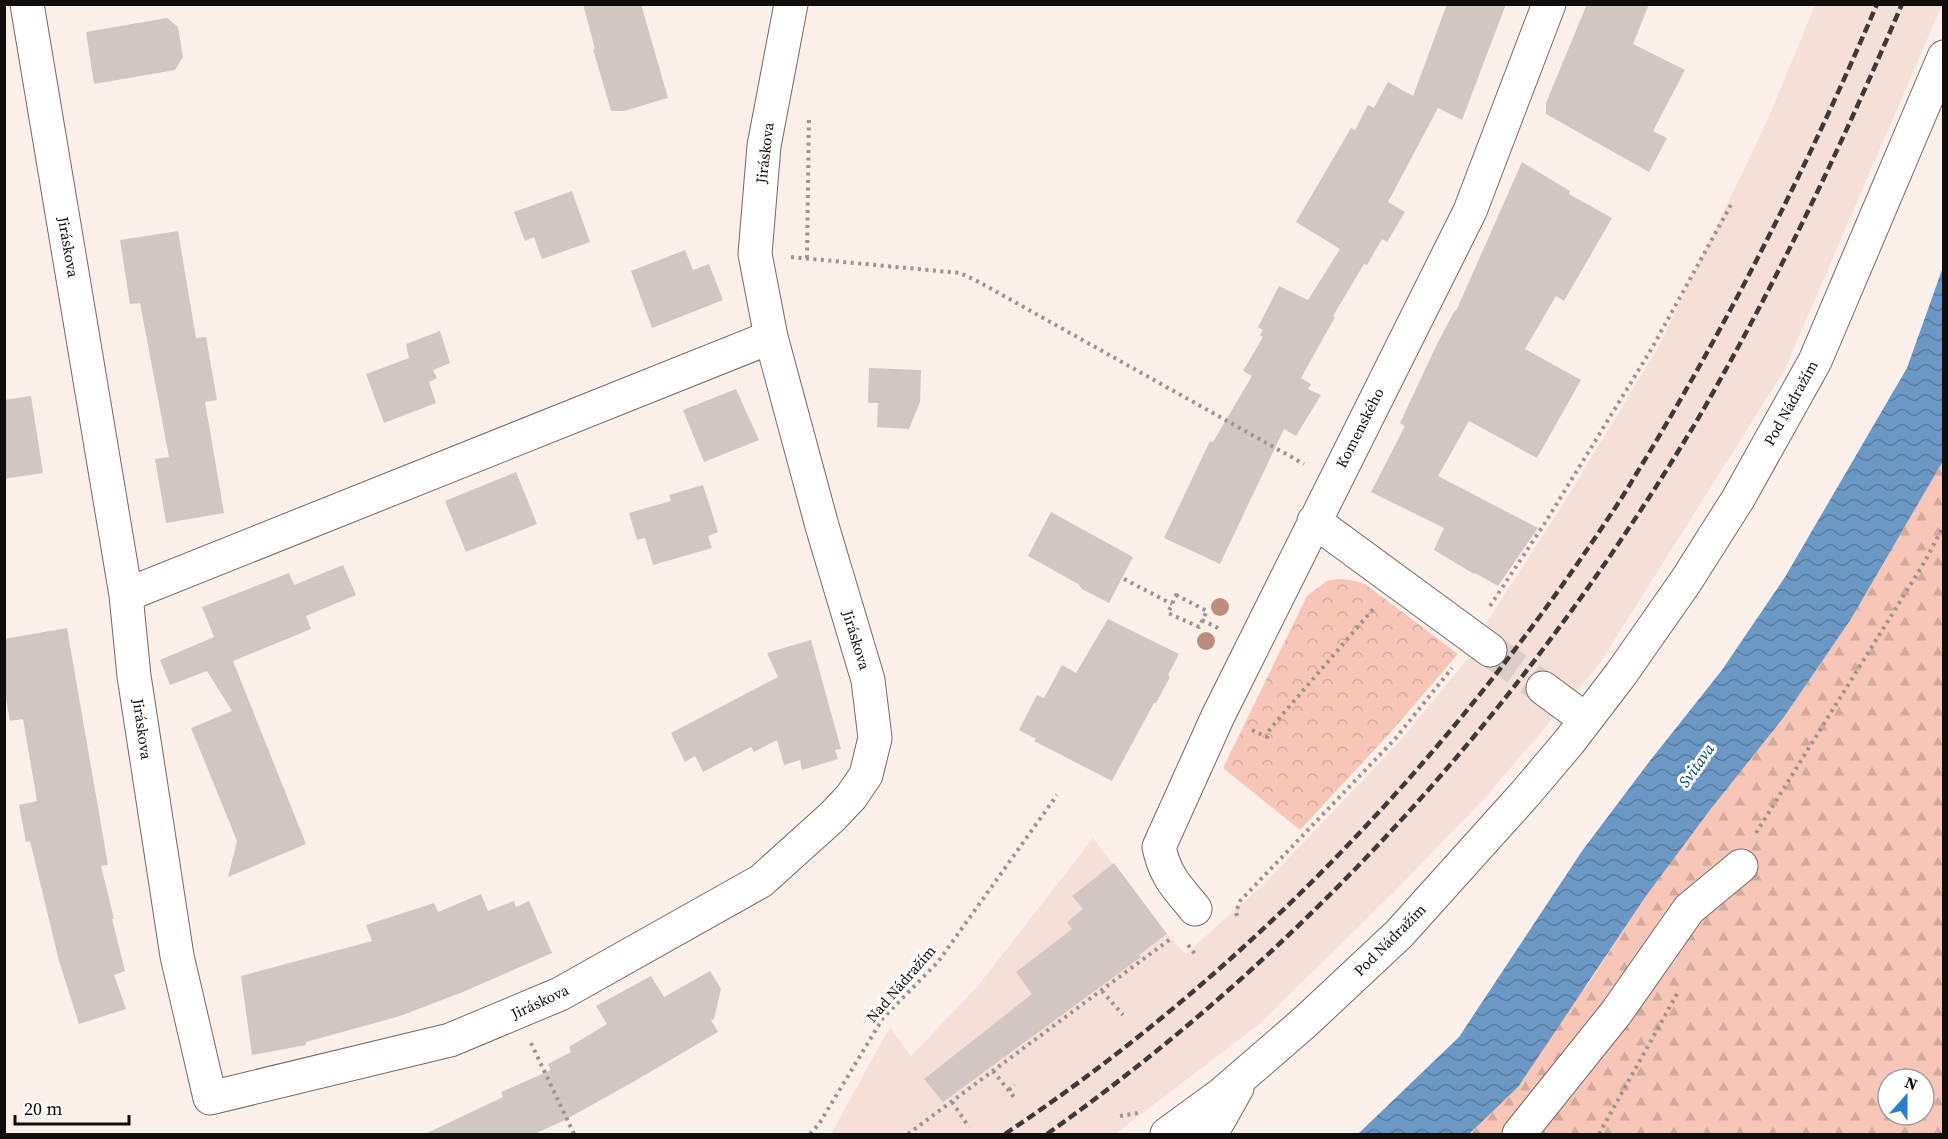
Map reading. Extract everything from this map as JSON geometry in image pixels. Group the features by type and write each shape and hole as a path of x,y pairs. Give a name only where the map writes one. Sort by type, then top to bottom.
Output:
{"street":[{"name":"Jiráskova","path":"27,4 126,595 134,676 177,956 210,1098 450,1040 560,994 761,881 832,817 851,797 866,775 875,738 868,680 822,526 771,337 755,254 764,146 790,4"},
{"name":"Komenského","path":"1187,921 1168,876 1159,847 1218,716 1470,211 1549,4"},
{"name":"Pod Nádražím","path":"1167,1134 1245,1074 1305,1022 1399,934 1525,794 1569,742 1621,674 1686,581 1738,499 1815,361 1944,57"},
{"path":"126,595 771,337"},
{"path":"1314,521 1480,642"},
{"path":"1543,688 1585,719"},
{"path":"1519,1134 1616,1013 1689,909 1741,866"},
{"path":"1211,1134 1245,1074"}],"path":[{"path":"807,258 809,108"},
{"path":"1237,916 1240,901 1395,739 1462,655 1480,642 1545,523 1652,348 1732,203"},
{"path":"755,254 960,273 1310,468"},
{"path":"1741,866 1758,829 1924,563 1944,525"},
{"path":"1124,579 1172,604"},
{"path":"1176,595 1207,611 1199,627 1167,613 1172,604 1176,595"},
{"path":"1256,731 1267,737 1270,729 1380,601"},
{"name":"Nad Nádražím","path":"810,1134 819,1124 883,1018 938,962 1058,795"},
{"path":"908,1134 1102,991 1187,921"},
{"path":"1184,940 1196,954"},
{"path":"1102,991 1123,1015"},
{"path":"516,1014 574,1134"},
{"path":"993,1071 1014,1097"},
{"path":"1009,1090 1015,1085"},
{"path":"952,1102 969,1127"}],"shaded area":[{"path":"1815,5 1942,5 1784,371 1598,666 1483,800 1397,889 1262,1022 1115,1134 831,1134 890,1027 911,1056 977,987 1093,838 1167,934 1186,954 1264,884 1401,740 1470,656 1488,620 1562,506 1659,346 1768,119"}],"green space":[{"path":"1943,461 1943,1134 1471,1134 1588,984 1646,896 1710,810 1784,717 1851,619"},
{"path":"1338,579 1365,584 1458,654 1390,733 1300,830 1223,768 1307,596 1327,581"}],"water":[{"name":"Svitava","path":"1943,267 1943,461 1851,619 1784,717 1710,810 1646,896 1518,1087 1469,1134 1358,1134 1459,1037 1582,851 1722,670 1785,577 1907,368"}],"building":[{"path":"583,4 641,4 668,98 624,111 611,111"},
{"path":"1447,4 1506,4 1462,120 1438,108 1388,202 1405,212 1387,242 1382,239 1367,265 1364,264 1333,316 1335,317 1301,378 1311,384 1308,389 1321,395 1296,436 1284,429 1220,564 1164,538 1210,441 1213,442 1252,376 1243,371 1263,337 1260,335 1263,330 1258,327 1279,286 1308,300 1340,249 1296,222 1351,128 1355,130 1368,105 1374,108 1388,82 1413,96"},
{"path":"1587,4 1649,4 1633,44 1685,70 1653,131 1667,138 1649,172 1546,114 1546,103"},
{"path":"167,18 178,27 183,57 175,70 94,84 86,32"},
{"path":"1522,162 1570,191 1569,194 1612,218 1564,301 1556,296 1525,349 1581,380 1537,458 1469,421 1438,476 1538,528 1498,586 1434,550 1444,528 1371,492 1405,426 1400,423 1437,344 1456,311"},
{"path":"572,191 590,242 542,259 534,237 525,241 514,212"},
{"path":"178,231 196,338 206,337 217,400 205,402 224,513 166,523 155,459 169,457 140,303 130,304 120,240"},
{"path":"685,250 693,270 709,264 723,300 652,328 631,271"},
{"path":"440,331 450,363 433,370 437,378 429,382 436,403 384,423 366,374 409,358 406,344"},
{"path":"869,368 921,370 920,402 909,429 877,427 878,403 868,403"},
{"path":"736,389 759,440 704,462 683,410"},
{"path":"31,396 43,473 4,479 4,400"},
{"path":"516,472 537,524 466,552 445,501"},
{"path":"703,485 718,532 708,536 712,548 653,565 645,538 637,540 629,513 671,501 669,495"},
{"path":"1051,512 1133,557 1109,603 1028,556"},
{"path":"343,565 356,595 306,616 311,629 233,661 306,844 228,877 237,841 191,728 232,711 207,671 170,685 160,660 214,637 202,607 289,573 294,585"},
{"path":"1108,619 1179,654 1168,675 1170,677 1112,781 1034,741 1036,739 1019,730 1037,695 1044,698 1062,665 1076,673"},
{"path":"67,628 108,865 101,866 125,971 114,975 126,1009 79,1024 59,961 30,841 26,842 19,805 37,801 23,719 10,721 4,688 4,639"},
{"path":"811,640 841,749 835,750 838,759 802,770 800,760 784,765 777,740 754,752 751,747 703,772 695,756 685,762 671,733 778,677 767,653"},
{"path":"1114,863 1167,934 1139,955 1141,957 943,1102 924,1079 1032,994 1016,972 1072,929 1067,922 1083,909 1072,896"},
{"path":"481,894 488,911 514,901 516,907 529,901 552,953 463,992 400,1016 306,1042 306,1045 252,1055 241,976 372,941 366,925 434,903 438,912"},
{"path":"710,971 721,989 714,1019 711,1020 718,1032 633,1082 563,1121 534,1134 425,1134 503,1097 501,1092 551,1070 548,1064 571,1052 569,1047 607,1024 596,1006 651,976 664,997"}],"tunnel":[{"path":"1490,650 1543,688"}],"railway":[{"path":"1005,1134 1093,1072 1178,1004 1259,933 1336,857 1410,778 1480,695 1545,609 1612,512 1710,348 1798,178 1877,4"},
{"path":"1047,1134 1143,1062 1234,985 1321,904 1403,818 1480,729 1553,635 1622,538 1693,428 1730,362 1777,274 1820,185 1902,4"}]}
